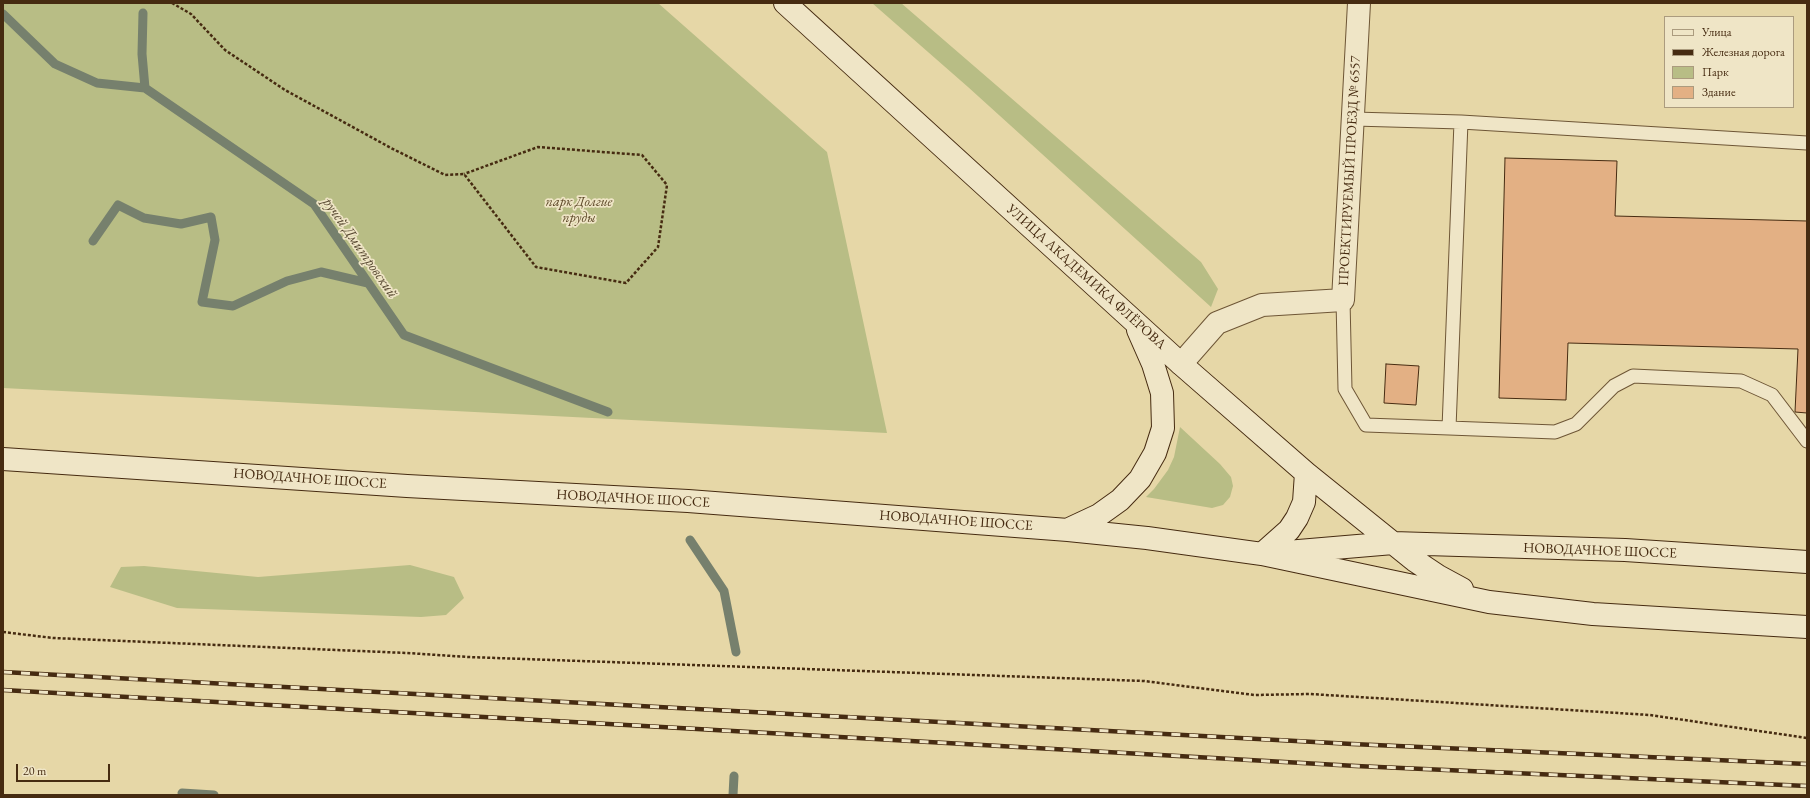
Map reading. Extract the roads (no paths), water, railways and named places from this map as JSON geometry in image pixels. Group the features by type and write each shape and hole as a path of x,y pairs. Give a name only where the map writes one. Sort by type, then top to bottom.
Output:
{"street":[{"name":"УЛИЦА АКАДЕМИКА ФЛЁРОВА","path":"785,3 1181,364 1306,473 1393,544"},
{"name":"ПРОЕКТИРУЕМЫЙ ПРОЕЗД № 6557","path":"1181,364 1217,323 1262,305 1343,300 1354,119 1359,3"},
{"path":"1068,530 1099,516 1120,500 1140,479 1155,452 1163,428 1162,393 1153,364 1134,321"},
{"name":"НОВОДАЧНОЕ ШОССЕ","path":"3,459 414,486 688,501 1068,530 1147,538 1262,554 1489,602 1593,614 1807,626"},
{"path":"1262,554 1289,530 1297,518 1304,502 1306,473"},
{"name":"НОВОДАЧНОЕ ШОССЕ","path":"1262,554 1393,544 1624,550 1807,562"},
{"name":"НОВОДАЧНОЕ ШОССЕ","path":"1393,544 1438,576 1489,602"}],"lane":[{"path":"1354,119 1461,122 1807,143"},
{"path":"1449,428 1461,122"},
{"path":"1343,300 1345,388 1366,425 1555,432 1576,424 1614,386 1633,376 1741,381 1772,395 1807,441"}],"waterway":[{"path":"143,13 142,54 145,88"},
{"name":"ручей Дмитровский","path":"3,14 55,64 97,83 145,88 314,204 404,335 608,412"},
{"path":"93,241 118,205 144,218 181,224 211,217 215,240 202,302 233,306 287,281 321,272 368,283"},
{"name":"ручей Дмитровский","path":"690,540 724,591 736,652"},
{"name":"ручей Дмитровский","path":"733,795 734,776"},
{"path":"182,793 214,795"}],"railway":[{"path":"3,672 1352,744 1807,764"},
{"path":"3,690 1356,766 1807,786"}],"park label":[{"name":"парк Долгие пруды","path":"579,210"}]}
